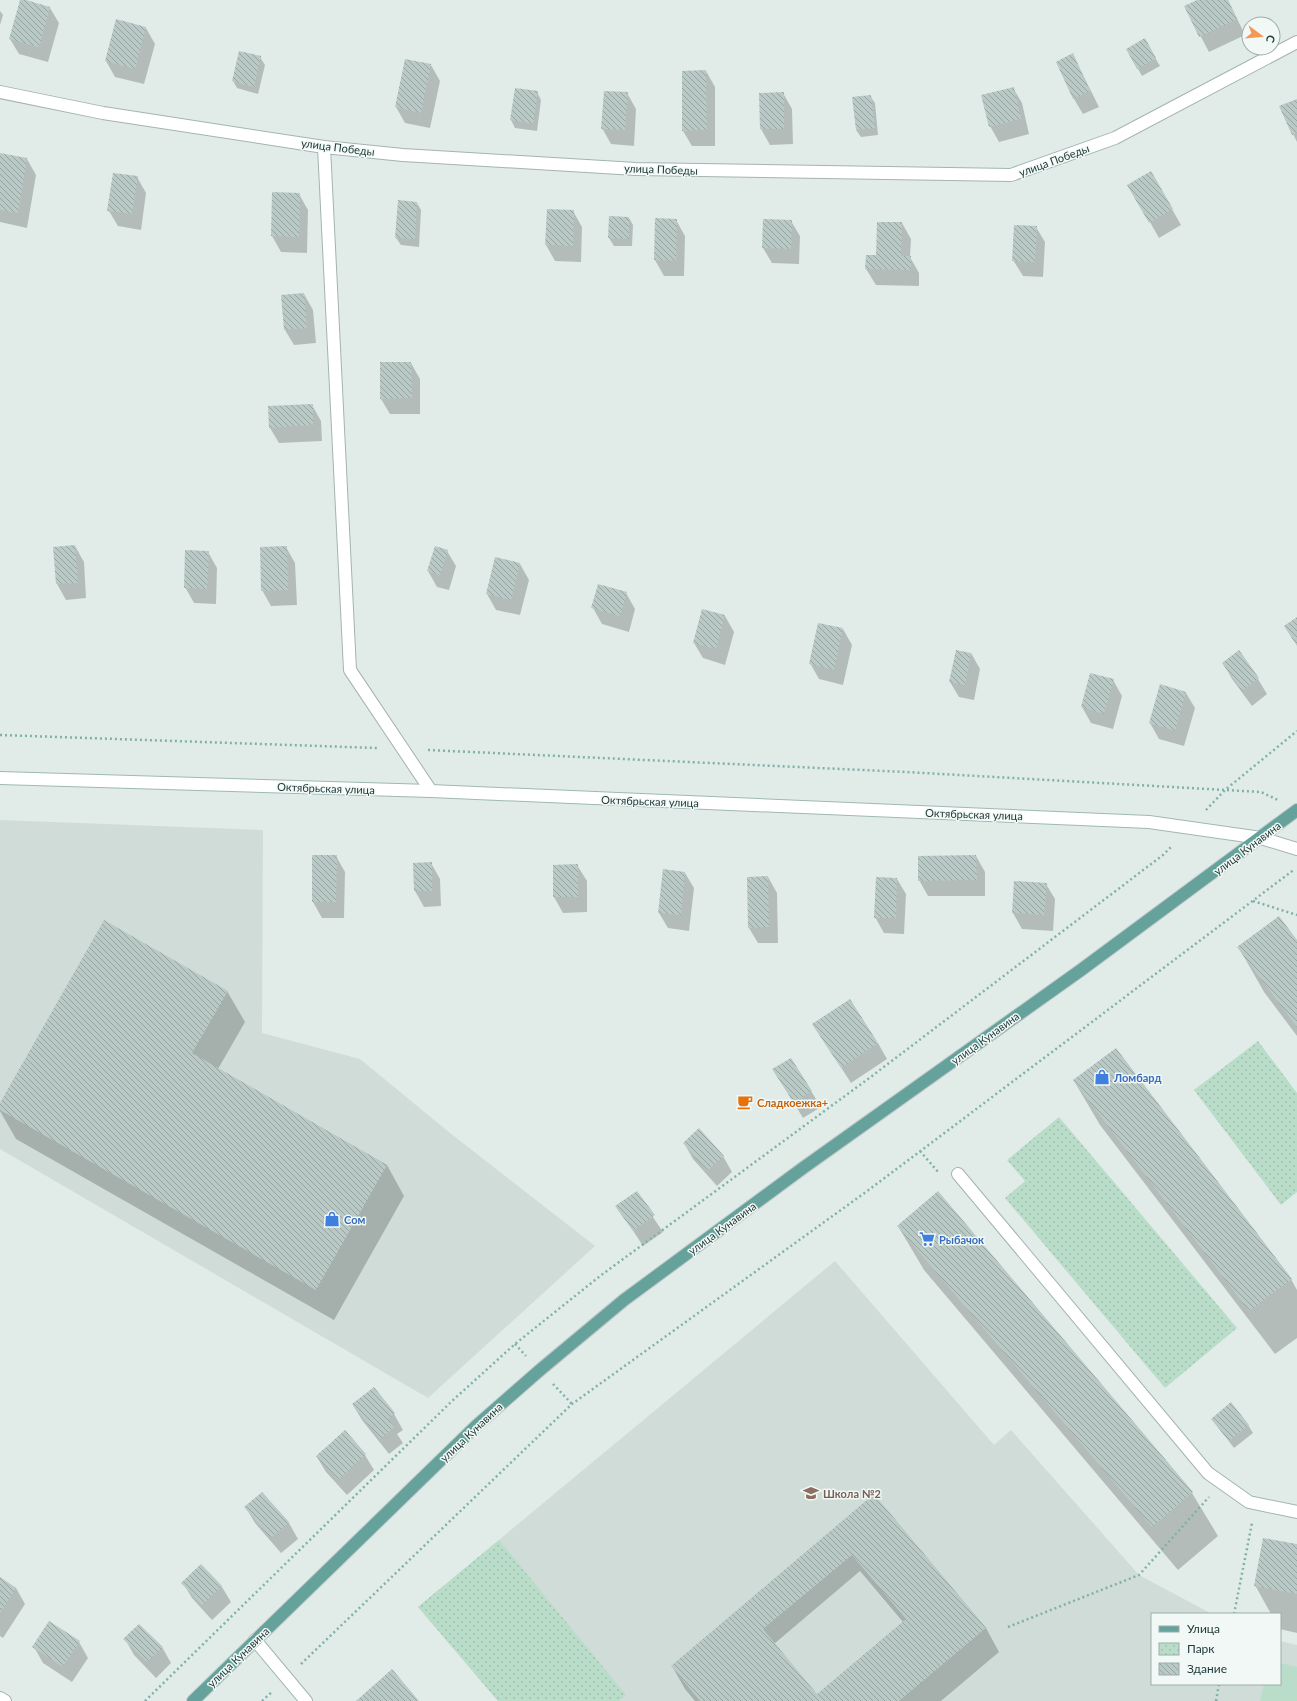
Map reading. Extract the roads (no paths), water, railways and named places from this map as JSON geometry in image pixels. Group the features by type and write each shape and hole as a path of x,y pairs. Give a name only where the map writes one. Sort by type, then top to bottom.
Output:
{"main road":[{"name":"улица Кунавина","path":"193,1701 476,1426 624,1300 803,1168 1081,970 1297,810"}],"street":[{"name":"улица Победы","path":"0,92 104,113 324,147 403,154 636,169 1011,175 1115,138 1297,43"},
{"path":"324,147 350,670 431,792"},
{"name":"Октябрьская улица","path":"0,778 431,792 1149,822 1261,838 1297,849"},
{"path":"958,1174 1208,1473 1249,1502 1297,1512"},
{"path":"255,1640 306,1701"},
{"path":"0,1698 5,1701"}],"place":[{"name":"Ломбард","path":"1102,1077"},
{"name":"Сладкоежка+","path":"745,1102"},
{"name":"Сом","path":"332,1219"},
{"name":"Рыбачок","path":"927,1239"},
{"name":"Школа №2","path":"811,1493"}]}
